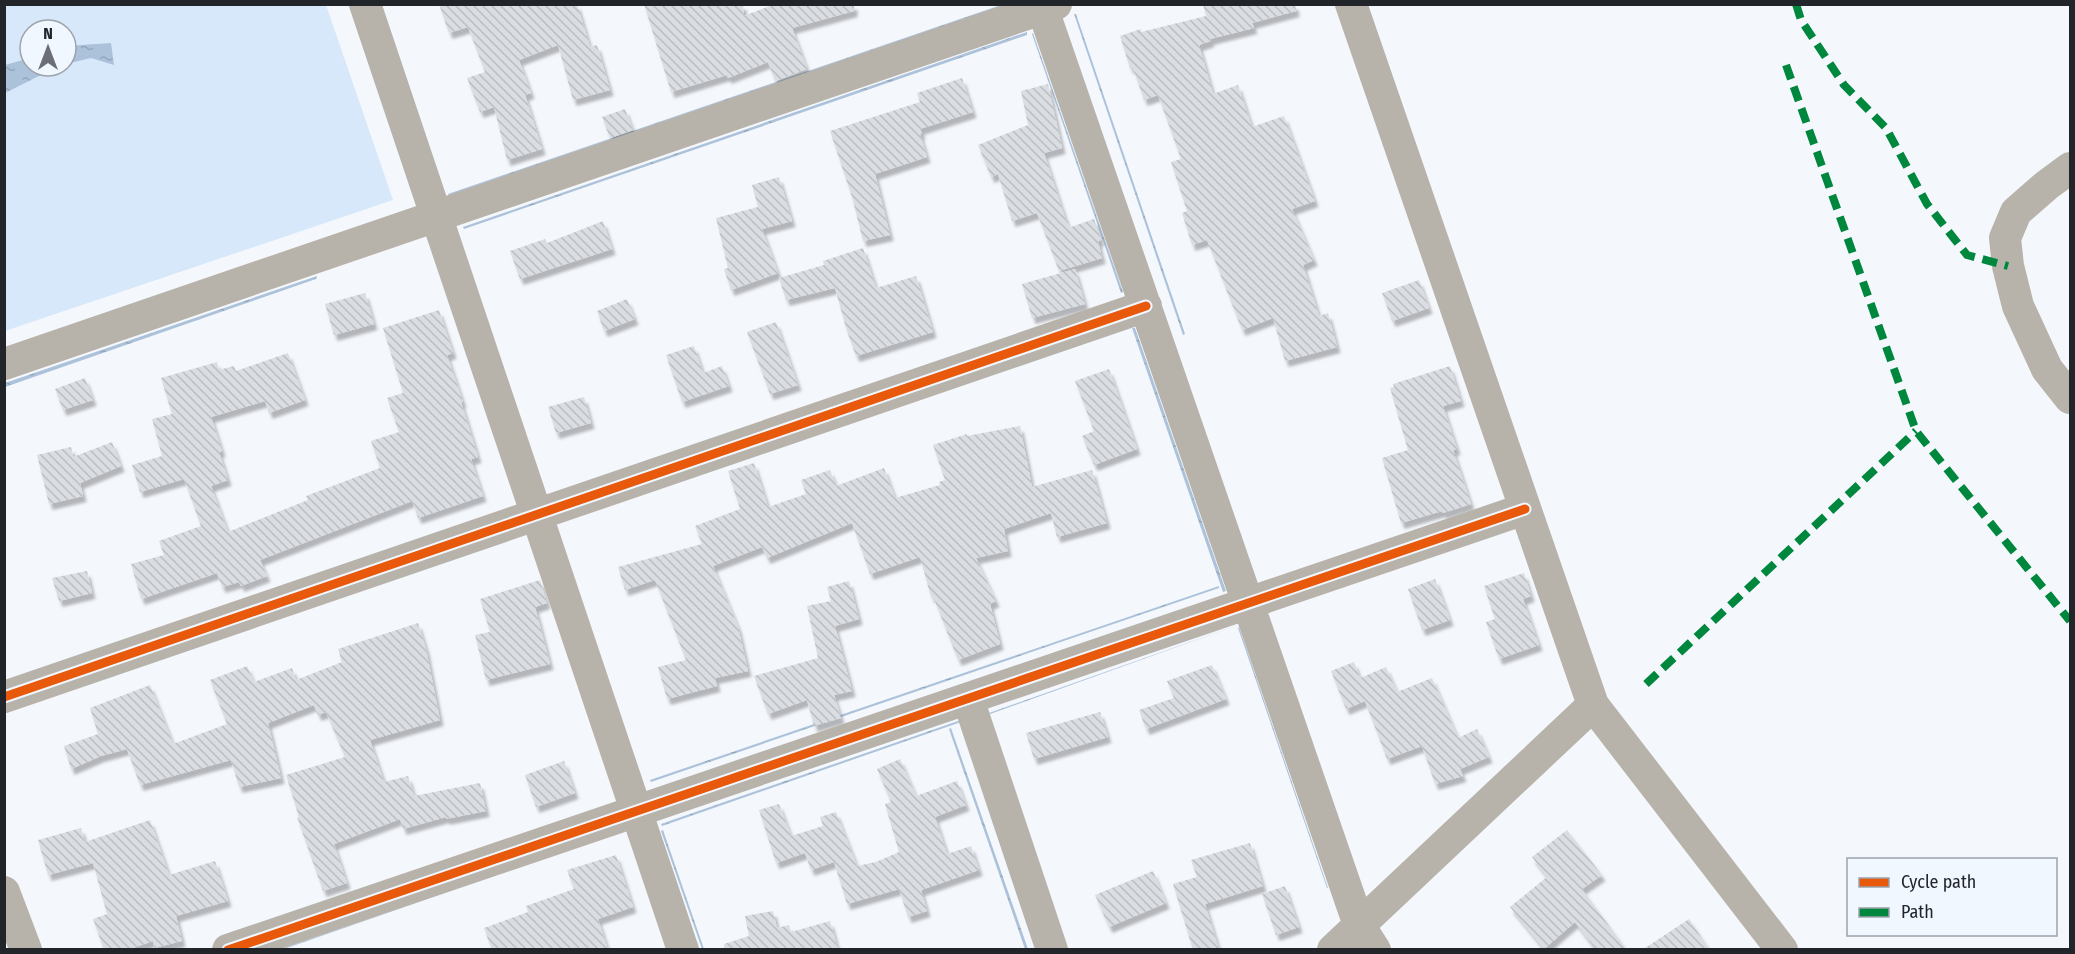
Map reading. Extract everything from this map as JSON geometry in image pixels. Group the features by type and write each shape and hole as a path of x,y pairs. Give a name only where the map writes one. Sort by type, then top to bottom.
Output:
{"street":[{"path":"364,4 683,950"},
{"path":"1351,4 1593,705 1768,944"},
{"path":"4,364 1046,6 1146,306 1367,937"},
{"path":"2070,168 2047,184 2016,212 2005,238 2008,266 2018,306 2047,369 2070,398"},
{"path":"4,697 1146,306"},
{"path":"228,950 1525,509"},
{"path":"968,699 1052,950"},
{"path":"1333,950 1367,937 1593,705"},
{"path":"4,892 26,950"}],"shaded area":[{"path":"4,5 326,5 393,200 5,331"}],"water":[{"path":"1001,5 1009,5 449,196 448,194"},
{"path":"1074,14 1076,14 1185,334 1183,335"},
{"path":"1027,32 1027,35 464,229 463,227"},
{"path":"1032,34 1123,292 1121,293"},
{"path":"111,43 114,65 91,58 78,61 78,45"},
{"path":"18,61 18,78 35,78 5,93 5,65"},
{"path":"317,276 316,279 5,387 5,383"},
{"path":"1132,328 1135,328 1226,591 1223,592"},
{"path":"1219,586 1219,588 651,782 650,780"},
{"path":"1238,625 990,714 989,713"},
{"path":"1239,627 1328,888 1238,628"},
{"path":"961,720 961,722 662,826 661,824"},
{"path":"951,728 1028,949 1025,949 949,729"},
{"path":"663,830 704,949 702,949 661,831"},
{"path":"453,890 284,949 278,950"}],"building":[{"path":"439,4 577,4 590,47 597,45 610,90 573,100 558,45 519,60 531,93 525,95 542,149 507,160 494,107 480,112 467,78 485,72 468,27 449,33"},
{"path":"644,4 743,4 744,16 775,4 854,4 854,11 792,28 807,69 775,81 768,62 728,78 727,75 671,92"},
{"path":"1203,4 1295,4 1296,11 1252,23 1254,28 1210,39 1211,41 1199,45 1213,94 1238,85 1252,127 1284,116 1315,201 1292,209 1314,260 1303,265 1319,316 1328,313 1337,347 1285,361 1273,318 1242,330 1207,240 1192,245 1182,213 1187,211 1171,162 1181,159 1158,95 1144,100 1133,68 1130,68 1120,36 1141,29 1141,32 1206,16"},
{"path":"962,78 973,112 920,129 927,157 875,174 890,235 863,241 852,197 830,131 920,102 917,93"},
{"path":"1048,84 1062,148 1044,153 1066,221 1071,227 1094,219 1101,240 1098,241 1102,258 1059,271 1037,213 1012,221 998,174 991,177 978,145 1028,125 1021,91"},
{"path":"625,109 633,130 610,138 602,117"},
{"path":"779,177 792,221 762,229 778,273 731,290 724,269 728,268 716,218 758,207 752,185"},
{"path":"603,221 612,249 520,279 510,251 545,239 547,243"},
{"path":"863,248 876,288 916,276 933,332 856,356 835,288 786,300 779,278 824,265 823,261"},
{"path":"1075,269 1085,304 1032,318 1022,284"},
{"path":"1419,280 1429,308 1392,321 1382,293"},
{"path":"365,293 374,324 334,335 325,304"},
{"path":"627,299 635,319 604,331 597,311"},
{"path":"439,310 453,353 447,355 478,457 471,459 483,496 418,518 412,501 260,560 267,576 241,586 239,582 222,587 217,573 141,599 131,564 164,555 159,541 201,526 184,479 140,492 132,465 162,456 152,419 172,414 161,378 217,362 219,370 234,366 236,371 288,353 305,400 269,413 265,401 211,417 228,480 211,486 228,532 308,500 306,496 380,468 371,441 399,432 387,398 403,393 383,328"},
{"path":"776,322 798,385 770,394 747,332"},
{"path":"694,346 703,373 722,366 729,386 682,402 666,355"},
{"path":"1450,366 1461,401 1443,406 1457,449 1453,450 1471,504 1401,523 1382,458 1408,450 1390,388 1394,387 1393,384"},
{"path":"1109,369 1137,449 1094,465 1082,436 1094,431 1075,381"},
{"path":"85,378 93,400 63,410 55,389"},
{"path":"584,397 591,423 556,433 548,407"},
{"path":"1020,426 1032,487 1092,470 1107,523 1057,537 1051,513 1004,529 1008,551 976,558 996,601 990,604 1000,644 958,660 933,596 931,597 920,557 870,574 852,523 767,558 762,547 713,566 738,627 748,671 715,678 717,686 667,699 658,667 686,660 655,580 625,590 618,567 702,544 695,526 740,509 728,471 754,463 768,507 806,494 801,480 830,470 836,486 884,468 895,498 940,485 939,482 945,480 933,445 967,434 967,436"},
{"path":"112,442 121,466 80,483 83,496 49,504 37,455 71,447 73,457"},
{"path":"87,571 92,593 59,601 52,578"},
{"path":"1524,573 1531,596 1523,599 1539,645 1499,659 1486,622 1495,619 1484,586"},
{"path":"1435,579 1450,620 1422,630 1408,589"},
{"path":"540,580 547,603 535,607 550,664 486,680 475,635 490,632 480,599"},
{"path":"849,581 859,619 835,626 852,691 834,695 841,718 814,726 807,700 768,714 754,676 818,658 807,606 831,601 827,587"},
{"path":"418,623 426,649 440,720 370,740 384,782 408,776 414,796 480,783 486,811 446,819 446,817 403,829 400,819 334,844 347,883 323,891 297,817 299,817 286,775 345,757 326,712 318,715 314,705 268,723 281,778 239,787 231,760 140,785 127,749 101,756 71,769 64,746 98,734 90,708 150,685 173,744 227,724 210,680 247,666 254,682 292,668 296,680 342,662 338,649"},
{"path":"1354,662 1360,678 1386,667 1397,692 1432,678 1458,738 1477,729 1489,757 1460,769 1463,776 1435,784 1422,746 1387,759 1365,701 1346,709 1331,671"},
{"path":"1212,665 1226,699 1146,729 1139,710 1174,698 1167,681"},
{"path":"1100,712 1108,737 1034,759 1026,733"},
{"path":"900,759 916,796 957,781 966,805 935,817 947,854 971,846 979,870 921,890 927,911 908,917 899,889 847,904 834,862 811,870 805,853 776,863 759,810 779,804 791,836 823,826 820,817 836,812 857,866 876,862 899,852 885,804 891,802 877,769"},
{"path":"564,761 575,793 536,807 525,775"},
{"path":"150,820 169,875 215,861 228,901 176,916 182,941 154,948 153,941 127,950 104,950 93,919 107,914 93,863 48,875 38,840 81,828 85,842"},
{"path":"1567,830 1602,875 1582,889 1627,950 1596,950 1575,922 1544,949 1510,907 1547,877 1532,857"},
{"path":"1250,843 1263,886 1205,904 1219,950 1193,950 1173,884 1197,877 1191,860"},
{"path":"616,855 633,907 598,919 608,950 492,950 484,928 528,912 526,906 574,889 567,870"},
{"path":"1153,871 1166,903 1109,927 1095,895"},
{"path":"1285,886 1299,927 1276,935 1262,894"},
{"path":"773,911 777,928 789,925 791,932 830,921 838,950 724,950 724,944 749,936 745,916"},
{"path":"1689,919 1710,950 1642,950"}],"marked path":[{"path":"1796,4 1801,20 1844,85 1886,128 1927,204 1967,255 2008,266"},
{"path":"1786,65 1916,431 2070,621"},
{"path":"1646,684 1916,431"}],"cycle path":[{"path":"4,697 1146,306"},
{"path":"228,950 1525,509"}]}
